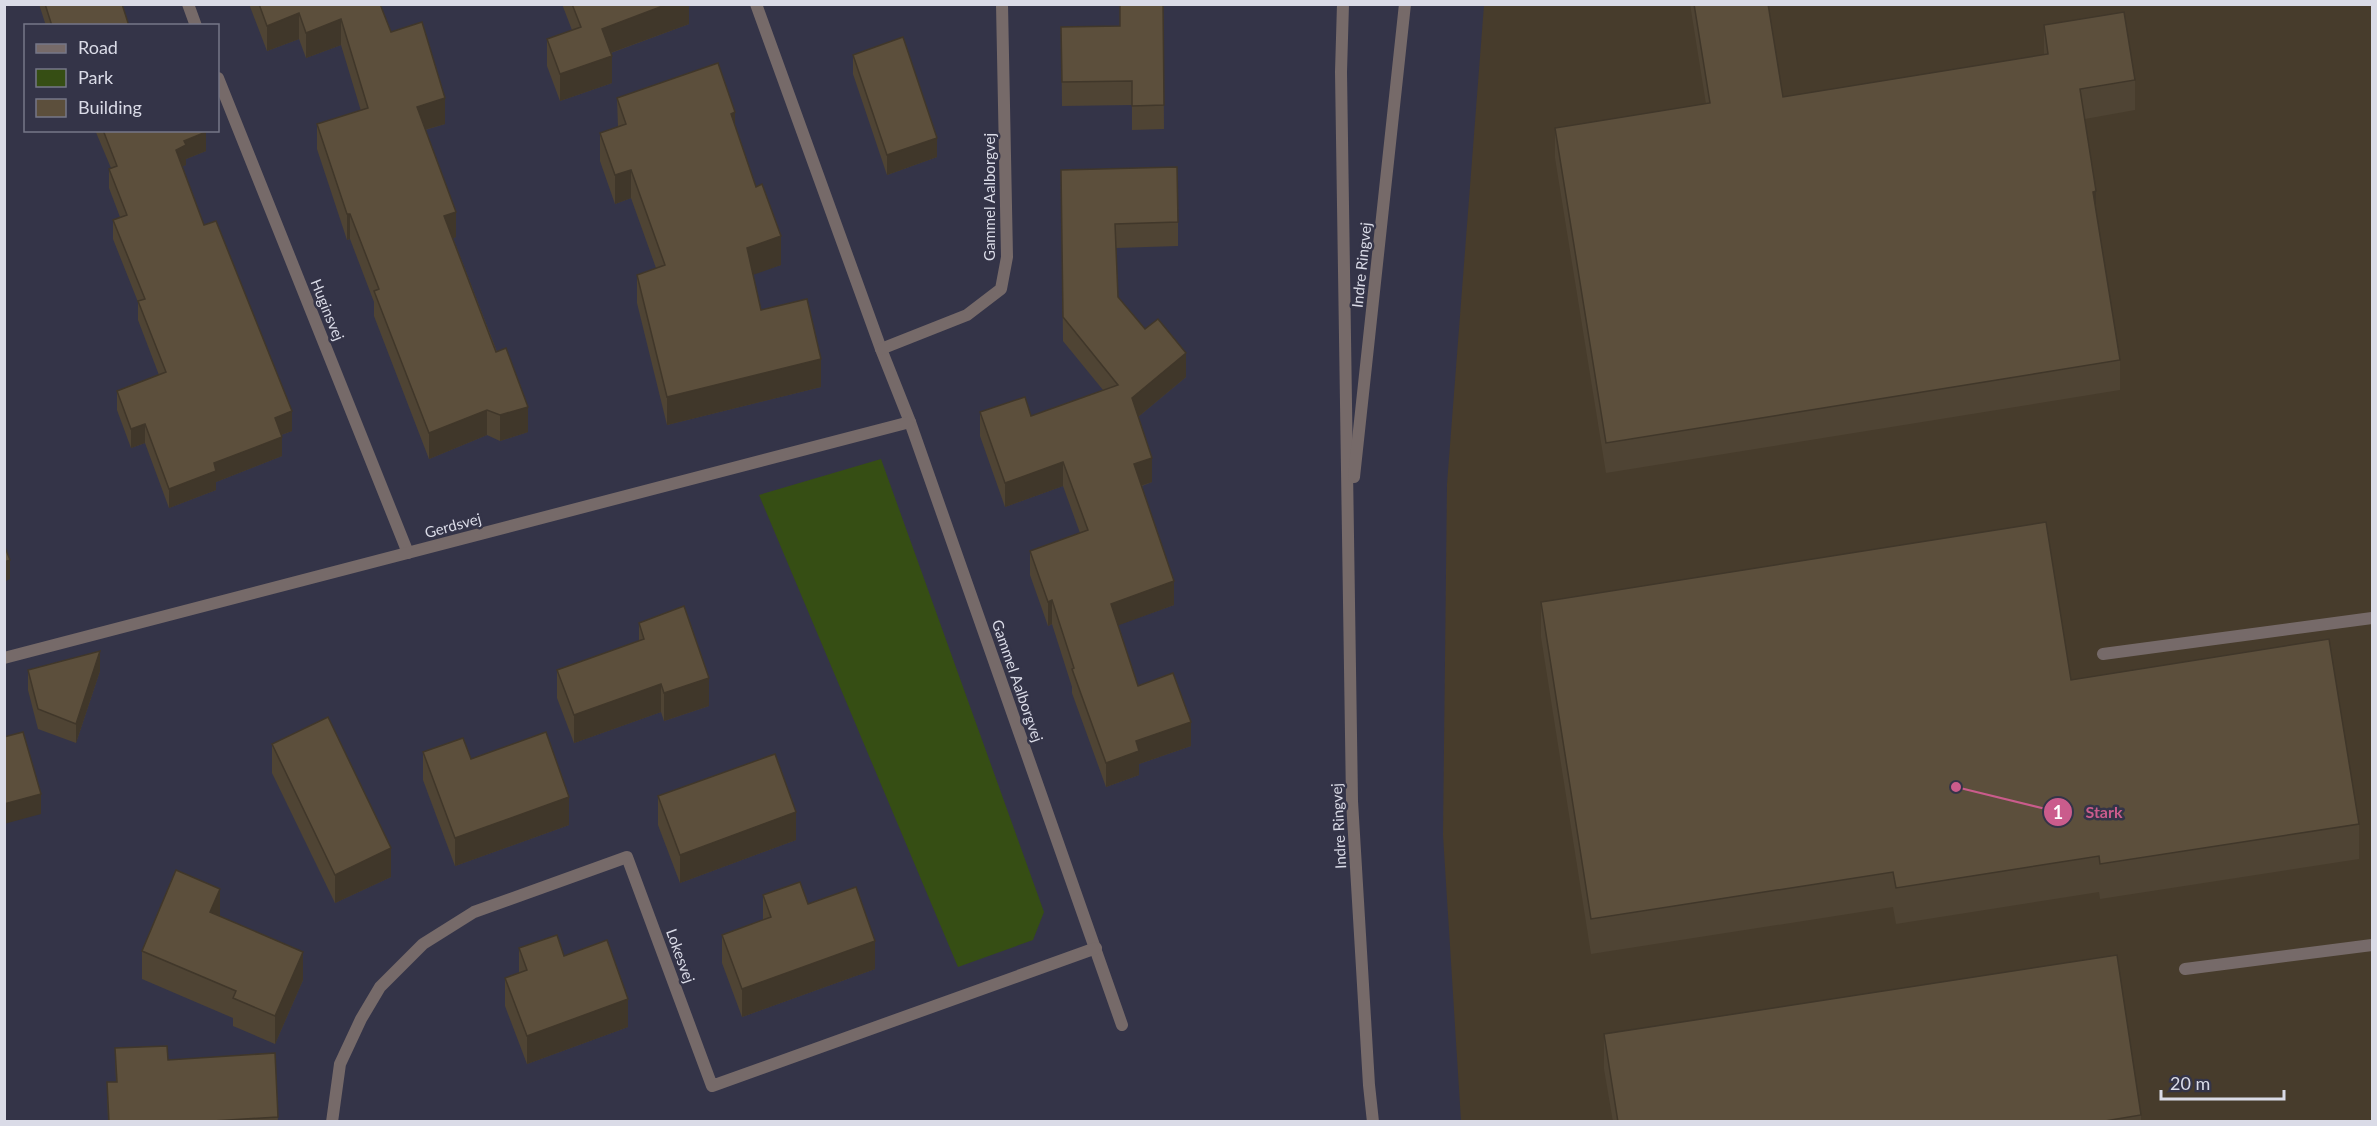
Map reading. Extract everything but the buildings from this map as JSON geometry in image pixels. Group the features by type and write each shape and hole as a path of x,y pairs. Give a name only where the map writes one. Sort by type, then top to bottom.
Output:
{"street":[{"path":"188,4 195,24"},
{"name":"Gammel Aalborgvej","path":"756,4 881,349 910,422 1122,1025"},
{"name":"Gammel Aalborgvej","path":"881,349 967,315 1001,289 1007,257 1002,4"},
{"name":"Indre Ringvej","path":"1343,4 1341,72 1352,801 1373,1122"},
{"name":"Indre Ringvej","path":"1349,528 1405,4"},
{"name":"Huginsvej","path":"219,80 408,553"},
{"name":"Gerdsvej","path":"4,658 910,422"},
{"path":"2103,654 2373,618"},
{"name":"Lokesvej","path":"332,1122 340,1064 361,1019 380,987 423,944 474,912 627,857 712,1086 1096,948"},
{"path":"2185,969 2373,945"}],"shaded area":[{"path":"1484,5 2372,5 2372,1121 1461,1121 1443,835 1447,484"}],"green space":[{"path":"881,459 1044,912 1033,940 958,967 759,495"}],"place":[{"name":"Stark","path":"1956,787"}]}
